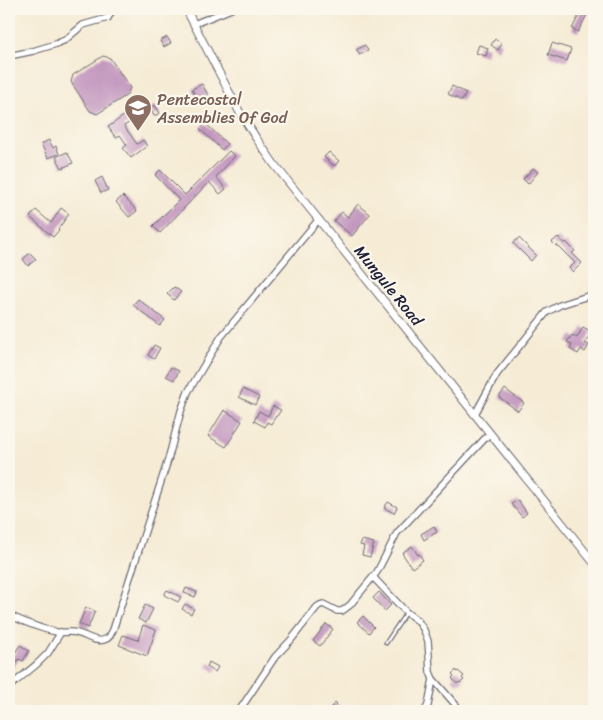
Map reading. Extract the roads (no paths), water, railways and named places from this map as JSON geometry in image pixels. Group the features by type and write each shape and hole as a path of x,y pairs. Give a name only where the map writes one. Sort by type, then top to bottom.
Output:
{"street":[{"path":"9,56 32,51 65,40 83,25 108,18 114,9"},
{"name":"Mungule Road","path":"186,9 239,110 274,164 594,563"},
{"path":"194,24 231,9"},
{"path":"9,615 37,627 77,633 95,640 105,640 110,637 168,460 188,392 222,337 319,219"},
{"path":"475,414 497,374 547,312 560,305 594,294"},
{"path":"239,711 276,657 320,605 323,604 342,611 346,609 378,572 397,533 490,432"},
{"path":"373,577 406,612 418,621 424,630 428,642 430,672 433,679 461,711"},
{"path":"9,687 48,653 61,632"},
{"path":"425,711 433,679"}],"lane":[{"path":"386,643 406,612"}],"place":[{"name":"Pentecostal Assemblies Of God","path":"138,132"}]}
